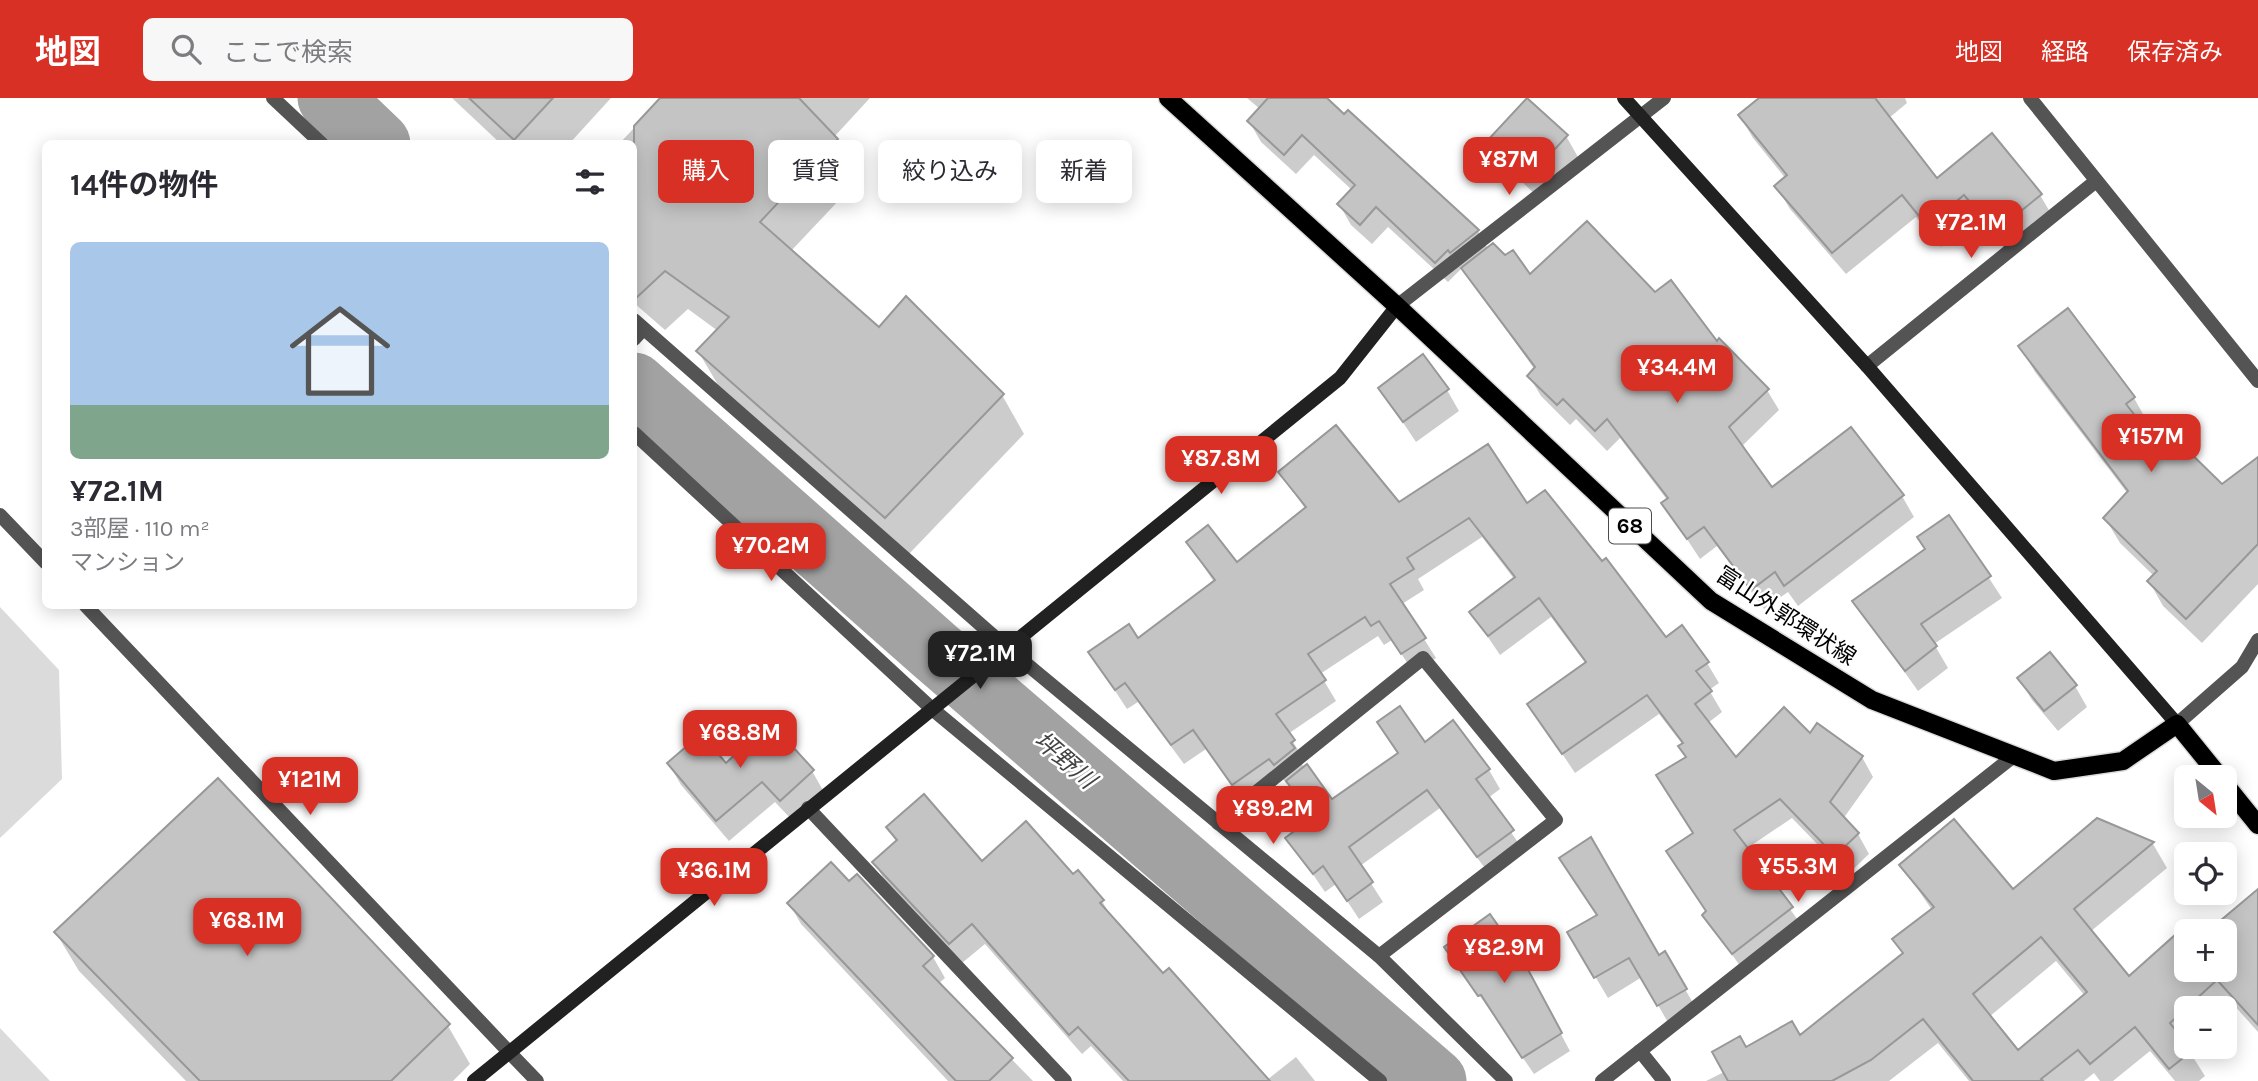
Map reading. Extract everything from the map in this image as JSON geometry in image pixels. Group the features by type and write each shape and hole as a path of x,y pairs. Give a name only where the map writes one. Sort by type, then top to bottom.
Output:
{"main road":[{"name":"富山外郭環状線","path":"1168,98 1397,306 1711,601 1872,701 2054,771 2123,761 2177,724"},
{"path":"2177,724 2210,765"},
{"path":"2237,799 2258,825"}],"street":[{"path":"272,98 317,140"},
{"path":"1624,98 1867,366 2177,724 2242,667 2258,640"},
{"path":"474,1081 1340,378 1397,306 1664,98"},
{"path":"2029,98 2258,381"},
{"path":"1867,366 2096,181"},
{"path":"637,330 1006,647 1379,956 1506,1081"},
{"path":"637,436 931,708 1374,1079"},
{"path":"0,515 42,559"},
{"path":"89,609 537,1081"},
{"path":"1217,822 1423,658 1556,820 1379,956"},
{"path":"1602,1081 2015,755"},
{"path":"808,808 1065,1081"},
{"path":"1640,1051 1664,1081"}],"shaded area":[{"path":"0,607 59,670 62,779 0,838"},
{"path":"0,1028 50,1081 0,1081"}],"building":[{"path":"469,98 553,98 514,140"},
{"path":"660,98 799,98 838,139 768,140 768,203 778,203 760,222 879,327 906,296 1004,394 885,518 696,351 729,317 665,271 637,297 637,140 634,140 634,126"},
{"path":"1268,98 1327,98 1344,114 1348,110 1479,230 1450,253 1448,250 1435,263 1376,207 1360,225 1337,204 1355,185 1302,135 1284,155 1247,121"},
{"path":"1527,98 1568,135 1527,179 1487,141"},
{"path":"1759,98 1875,98 1937,178 1992,133 2042,194 1995,232 1964,195 1927,226 1902,195 1832,253 1774,186 1787,175 1738,115"},
{"path":"1587,221 1655,292 1671,280 1717,341 1719,338 1769,389 1729,427 1772,487 1851,427 1904,495 1784,586 1775,572 1751,590 1704,527 1687,539 1661,503 1668,498 1607,419 1595,431 1563,399 1557,405 1527,376 1535,367 1461,268 1493,243 1505,255 1513,250 1530,274"},
{"path":"2068,308 2135,397 2126,404 2165,454 2178,441 2222,484 2258,457 2258,544 2186,619 2147,581 2157,571 2103,518 2128,491 2018,346"},
{"path":"1423,354 1449,389 1403,422 1378,388"},
{"path":"1336,425 1399,502 1488,444 1527,503 1545,490 1602,561 1606,558 1666,637 1682,625 1709,662 1696,671 1712,691 1695,704 1736,757 1784,707 1810,733 1817,723 1863,756 1830,802 1859,833 1835,856 1780,799 1734,830 1793,907 1732,954 1702,915 1706,911 1666,851 1693,833 1656,775 1686,757 1678,746 1683,743 1647,695 1562,754 1527,704 1586,662 1539,598 1488,636 1469,612 1515,577 1469,518 1407,558 1414,569 1390,584 1426,638 1401,654 1379,621 1371,626 1365,617 1308,654 1326,680 1276,714 1295,740 1291,743 1295,748 1274,765 1269,759 1232,785 1193,730 1171,745 1125,683 1115,690 1088,652 1129,624 1138,638 1215,580 1186,542 1208,525 1237,562 1306,507 1278,472"},
{"path":"1949,515 1991,576 1921,624 1937,646 1905,671 1852,601 1925,549 1917,537"},
{"path":"2050,652 2077,685 2044,711 2017,678"},
{"path":"1400,706 1425,742 1453,720 1490,769 1476,779 1514,830 1477,857 1427,790 1349,847 1373,882 1347,901 1323,866 1313,874 1285,838 1313,817 1286,781 1307,764 1332,799 1398,753 1377,722"},
{"path":"770,722 814,770 780,801 762,782 716,821 667,763 701,734 726,763"},
{"path":"218,778 450,1024 391,1081 200,1081 54,932"},
{"path":"924,794 982,861 1026,821 1073,874 1078,870 1104,900 1100,903 1163,973 1169,968 1270,1081 1129,1081 1078,1027 1069,1035 972,924 949,944 872,862 897,840 886,827"},
{"path":"2097,818 2154,842 2074,909 2129,976 2174,936 2174,982 2215,982 2200,996 2174,996 2174,1019 2170,1023 2174,1028 2174,1059 2182,1059 2169,1069 2135,1027 2090,1064 2078,1050 2041,1079 2043,1081 1973,1081 1923,1019 1871,1060 1832,1081 1728,1081 1712,1052 1740,1036 1746,1047 1792,1021 1800,1035 1903,953 1892,939 1934,907 1899,865 1954,819 2013,889","holes":["2041,937 2087,992 2018,1050 1973,994"]},
{"path":"1591,837 1659,955 1665,951 1687,989 1657,1006 1629,958 1594,978 1567,932 1597,915 1559,858"},
{"path":"831,862 849,881 857,874 934,956 923,966 1013,1058 989,1081 956,1081 787,903"},
{"path":"2258,889 2258,1025 2237,1002 2237,996 2232,996 2219,982 2237,982 2237,919 2222,919"},
{"path":"1490,914 1525,964 1562,1033 1522,1058 1481,995 1478,996 1444,947"}],"waterway":[{"name":"坪野川","path":"330,98 374,140"},
{"name":"坪野川","path":"637,388 935,651 1434,1081"}]}
